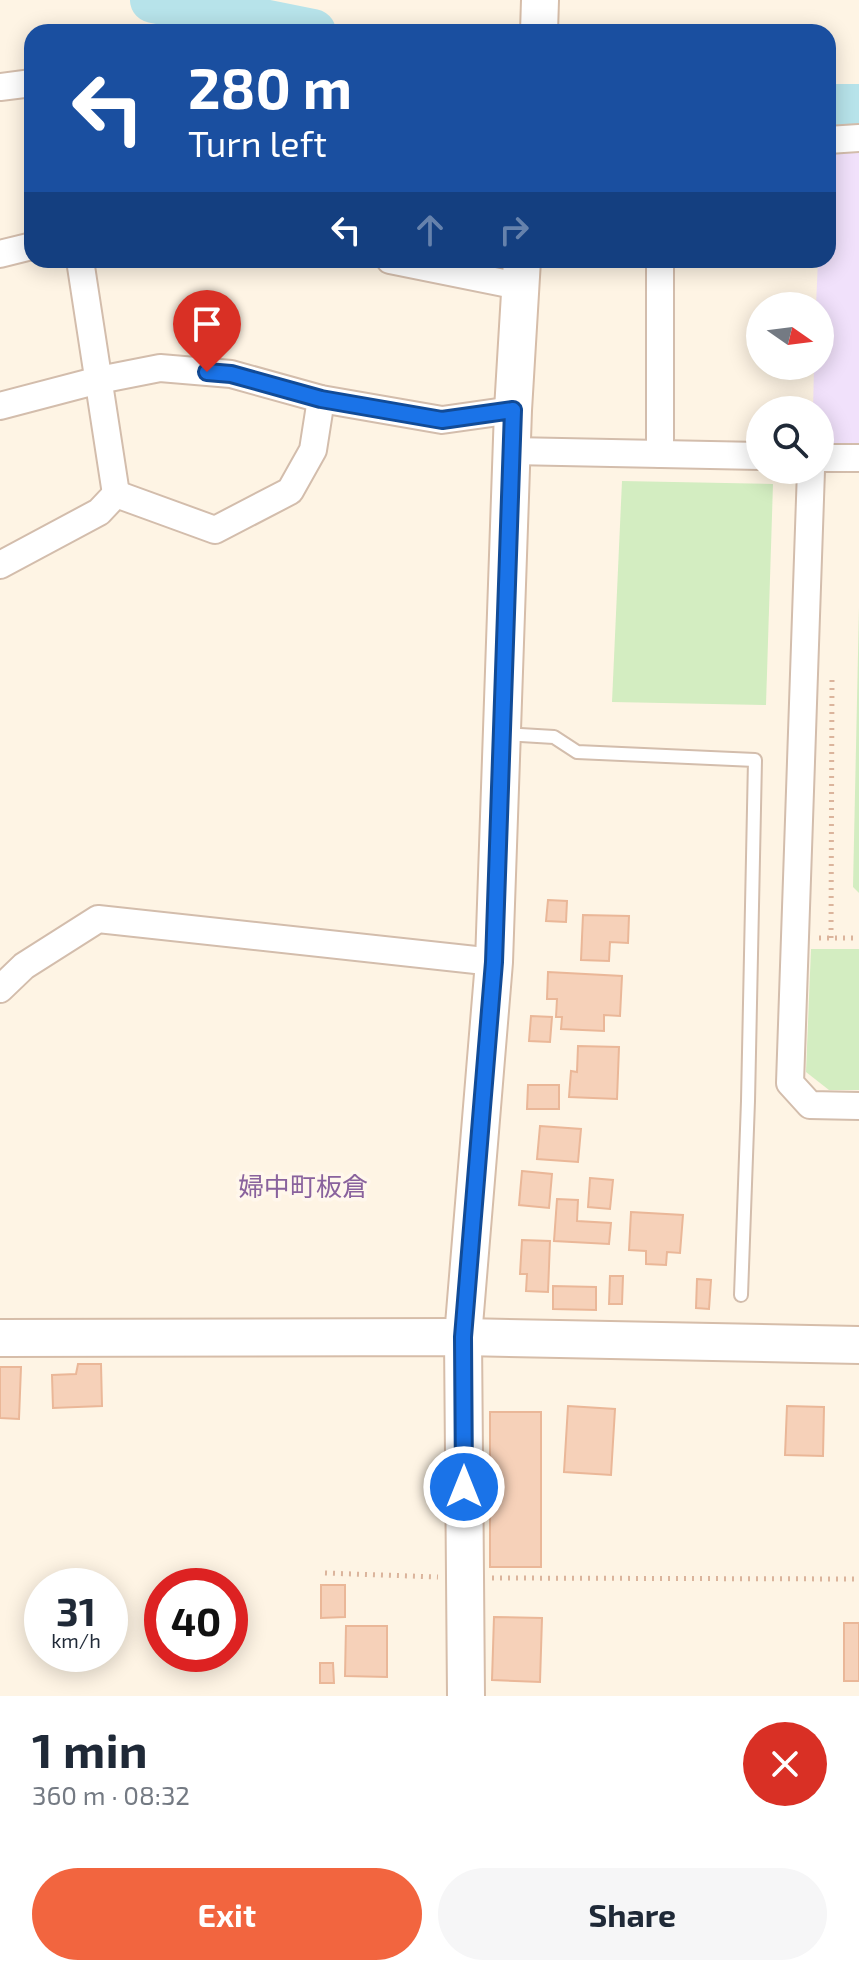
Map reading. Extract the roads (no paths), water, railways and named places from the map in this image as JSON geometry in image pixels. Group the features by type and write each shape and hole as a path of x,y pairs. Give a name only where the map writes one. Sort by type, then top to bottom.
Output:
{"street":[{"path":"539,24 540,0"},
{"path":"0,87 24,84"},
{"path":"836,139 859,138"},
{"path":"0,254 24,248"},
{"path":"81,268 116,494"},
{"path":"466,1696 463,1337 494,962 513,410 521,273 471,268"},
{"path":"660,268 660,454"},
{"path":"0,406 99,380 160,368 231,374 321,399 442,420 513,410"},
{"path":"116,494 215,530 290,491 313,450 321,399"},
{"path":"512,451 746,456"},
{"path":"834,458 859,458"},
{"path":"810,484 790,1083 810,1105 859,1106"},
{"path":"0,565 99,512 116,494"},
{"path":"0,989 24,966 98,919 494,962"},
{"path":"0,1338 463,1337 859,1345"}],"lane":[{"path":"502,734 554,737 577,752 755,760 741,1295"}],"waterway":[{"path":"153,0 273,24"},
{"path":"836,107 859,107"}],"district":[{"name":"婦中町板倉","path":"303,1185"}]}
